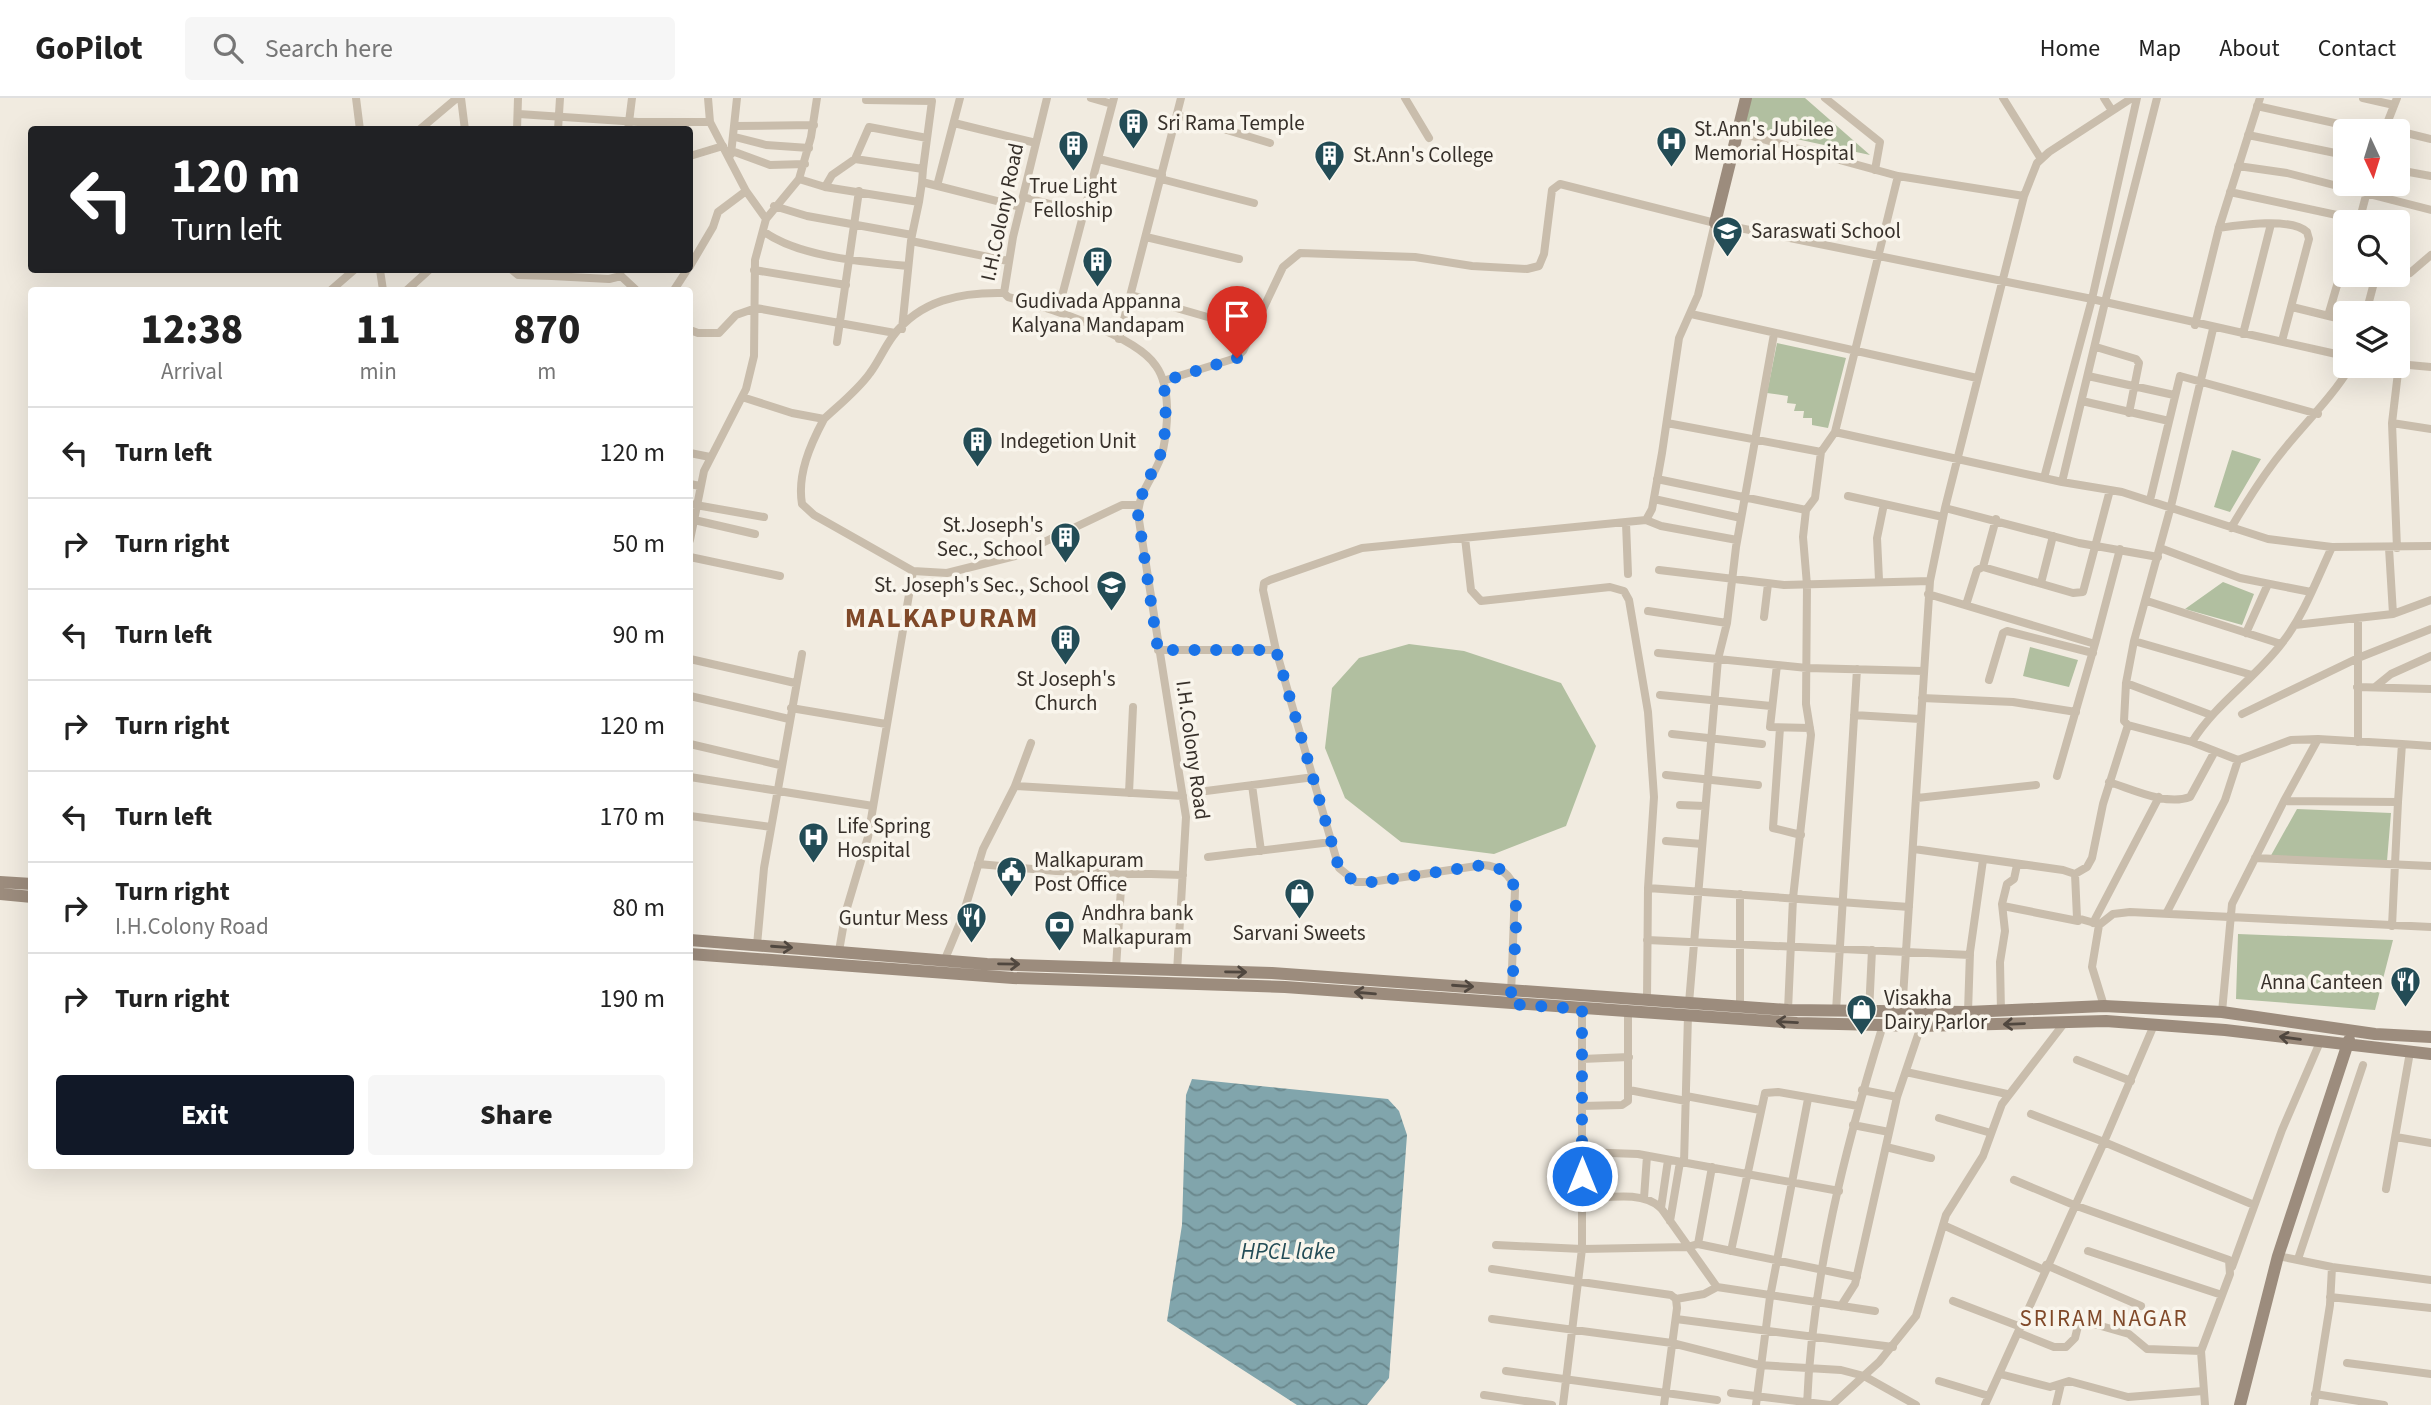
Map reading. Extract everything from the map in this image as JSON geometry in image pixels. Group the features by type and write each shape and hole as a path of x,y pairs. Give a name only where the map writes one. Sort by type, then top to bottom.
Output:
{"main road":[{"path":"1715,223 1746,98"},
{"path":"0,881 28,884"},
{"path":"0,894 28,897"},
{"path":"693,940 945,959 1272,973 1511,989 1647,999 1688,1009 1883,1025 1902,1019 2001,1012 2431,1054"},
{"path":"693,954 1060,980 1285,987 1582,1009 1628,1011 1740,1007 1869,1012 1921,1026 2057,1018 2104,1006 2222,1013 2431,1037"},
{"path":"1060,980 1062,965"},
{"path":"2240,1405 2278,1256 2353,1030"}],"street":[{"path":"355,98 359,126"},
{"path":"424,126 459,98 464,126"},
{"path":"518,98 518,126"},
{"path":"558,126 560,98"},
{"path":"628,125 632,98"},
{"path":"708,98 710,122 746,191 766,219"},
{"path":"729,161 735,137 737,98"},
{"path":"764,517 693,504 710,457 742,397 754,356 754,270 766,219 774,206 799,179 809,148 817,98"},
{"path":"937,186 960,98"},
{"name":"I.H.Colony Road","path":"1047,98 1008,261 1004,293 1058,311 1119,339 1144,353 1157,366 1164,381"},
{"path":"1058,311 1113,101 1091,98"},
{"path":"1119,339 1181,98"},
{"path":"1405,98 1429,138"},
{"path":"1825,98 1880,142 1875,170"},
{"path":"2004,98 2040,159"},
{"path":"2104,98 2112,109"},
{"path":"1902,1019 1928,594 1944,512 1977,378 2024,196 2040,159 2112,109 2135,98"},
{"path":"2044,478 2092,299 2135,98"},
{"path":"2062,482 2157,98"},
{"path":"2363,98 2395,102 2389,119"},
{"path":"866,100 933,100 898,331"},
{"path":"2195,325 2219,228 2258,102 2333,121"},
{"path":"519,114 628,125 710,122"},
{"path":"1177,115 1270,143"},
{"path":"954,123 1036,143"},
{"path":"735,126 814,125"},
{"path":"825,187 832,175 855,159 869,127 927,138"},
{"path":"1737,132 1898,176 2024,196"},
{"path":"2248,135 2333,153"},
{"path":"2410,135 2431,139"},
{"path":"735,137 766,145 809,148"},
{"path":"693,155 723,146"},
{"path":"732,151 770,165 805,164"},
{"path":"855,159 923,169"},
{"path":"1099,159 1254,203"},
{"path":"2238,166 2287,173 2333,186"},
{"path":"2410,172 2431,176"},
{"path":"1788,1010 1793,898 1810,728 1806,704 1807,585 1803,537 1806,510 1815,498 1821,452 1835,432 1898,176"},
{"path":"799,179 825,187 919,202"},
{"path":"922,182 1020,207"},
{"path":"1004,293 972,293 945,298 914,316 898,331 869,374 824,419 811,443 803,476 803,505 814,515 913,571 947,573 1016,556 1122,506 1139,505 1163,449 1166,421 1164,381 1237,358 1248,342 1283,267 1300,253 1415,257 1472,266 1534,268 1542,262 1552,190 1560,184 1715,223 2092,299 2195,325 2333,353"},
{"path":"693,260 713,227 718,212 746,191"},
{"path":"837,342 859,191"},
{"path":"2230,192 2333,215"},
{"path":"2370,196 2431,210"},
{"path":"1023,197 1085,213"},
{"path":"774,206 807,216 855,222 1008,261"},
{"path":"1646,520 1654,499 1679,338 1691,314 1715,223"},
{"path":"2219,228 2271,224 2299,226 2309,235 2282,341"},
{"path":"2243,334 2271,224"},
{"path":"763,232 789,246 810,253 908,265"},
{"path":"1146,237 1238,259"},
{"path":"2410,273 2431,255"},
{"path":"754,270 846,285"},
{"path":"334,287 351,273"},
{"path":"410,287 426,273"},
{"path":"516,273 552,273 609,279 620,273 633,287"},
{"path":"2328,316 2336,287"},
{"path":"1131,295 1225,322"},
{"path":"2292,307 2333,317"},
{"path":"693,331 719,332 736,315 756,308 898,331"},
{"path":"1691,314 1977,378"},
{"path":"1914,849 2077,873 2087,867 2109,782 2128,725 2123,712 2134,641 2147,601 2213,329"},
{"path":"1670,1221 1682,1162 1696,893 1718,659 1727,623 1737,540 1774,334"},
{"path":"2096,347 2136,359 2139,363 2129,412"},
{"path":"2410,365 2431,367"},
{"path":"2088,376 2174,395"},
{"path":"2150,500 2180,376 2318,414"},
{"path":"2231,528 2257,484 2318,414 2343,378"},
{"path":"2393,614 2392,423 2397,378"},
{"path":"742,397 792,414 824,419"},
{"path":"2082,401 2169,421"},
{"path":"1667,423 1821,452"},
{"path":"2392,423 2431,429"},
{"path":"1835,432 2110,490 2171,506 2268,539 2332,547 2393,548 2431,545"},
{"path":"693,454 710,457"},
{"path":"1657,479 1806,510"},
{"path":"693,485 700,486"},
{"path":"1966,605 1977,570 1983,567 2073,593 2082,592 2098,545 2110,490"},
{"path":"1848,496 1884,504 1996,519 2053,536 2120,549 2159,552 2226,574 2311,592"},
{"path":"1654,499 1741,518"},
{"path":"1879,580 1877,538 1884,504"},
{"name":"I.H.Colony Road","path":"1139,505 1158,650 1186,817 1176,985"},
{"path":"693,519 755,534"},
{"path":"1983,567 1996,519"},
{"path":"1510,1004 1515,898 1509,876 1497,867 1483,865 1356,882 1339,868 1276,650 1263,598 1264,583 1362,548 1550,527 1646,520 1661,526 1737,540"},
{"path":"1626,523 1628,574"},
{"path":"2041,583 2053,536"},
{"path":"1465,538 1471,590 1481,601 1610,587 1624,591 1639,649 1654,797 1648,888 1647,999"},
{"path":"2192,742 2211,715 2252,676 2295,625 2332,547"},
{"path":"2057,776 2120,549"},
{"path":"693,557 780,576"},
{"path":"1659,570 1768,584 1930,581"},
{"path":"839,951 846,911 868,837 913,571"},
{"path":"1764,617 1768,584"},
{"path":"2246,632 2268,584"},
{"path":"1928,594 2094,648"},
{"path":"2295,625 2393,614 2431,600"},
{"path":"2147,601 2281,644"},
{"path":"1647,611 1727,623"},
{"path":"2358,619 2358,742"},
{"path":"2242,714 2358,658 2431,629"},
{"path":"1989,680 2003,633 2007,631 2094,648"},
{"path":"2134,641 2252,676"},
{"path":"1158,650 1276,650"},
{"path":"1658,653 1807,668 1923,671"},
{"path":"757,945 761,893 780,765 802,654"},
{"path":"2375,687 2391,674 2431,656"},
{"path":"693,660 796,683"},
{"path":"1777,665 1770,727 1810,728"},
{"path":"1836,1011 1857,669"},
{"path":"2126,683 2211,715"},
{"path":"2357,687 2431,689"},
{"path":"1660,695 1771,706"},
{"path":"693,697 789,719"},
{"path":"1922,698 2004,701 2076,712"},
{"path":"1129,793 1133,707"},
{"path":"790,708 886,724"},
{"path":"1854,715 1920,719"},
{"path":"2128,725 2192,742 2238,760 2291,740 2318,739 2431,746"},
{"path":"1780,728 1773,828 1801,835"},
{"path":"1672,734 1710,741 1762,744"},
{"path":"2222,1013 2230,918 2235,896 2318,739"},
{"path":"945,959 962,918 978,864 1015,786 1031,743"},
{"path":"2392,926 2402,744"},
{"path":"693,745 780,765"},
{"path":"2109,782 2159,797 2179,800 2190,797 2215,751"},
{"path":"2167,912 2225,800 2238,760"},
{"path":"1667,775 1758,785"},
{"path":"1206,791 1314,777"},
{"path":"693,778 873,806"},
{"path":"1252,785 1261,851"},
{"path":"1917,798 2036,785"},
{"path":"1015,786 1183,796"},
{"path":"2104,1006 2092,967 2096,924 2159,797"},
{"path":"2284,801 2398,802"},
{"path":"1680,805 1704,806"},
{"path":"693,816 771,827"},
{"path":"1666,841 1702,844"},
{"path":"1208,857 1331,842"},
{"path":"2255,858 2431,866"},
{"path":"1968,1013 1970,955 1983,860"},
{"path":"978,864 1056,871 1183,875"},
{"path":"2001,1012 2000,962 2005,931 2003,906 2007,884 2014,879 2017,865"},
{"path":"1116,968 1122,872"},
{"path":"2077,873 2078,921"},
{"path":"1648,888 1909,907"},
{"path":"1740,894 1740,1007"},
{"path":"2003,906 2096,924 2122,912 2167,912 2230,918 2431,927"},
{"path":"1647,940 1970,955"},
{"path":"1869,1012 1872,950"},
{"path":"1563,1405 1582,1249 1582,1009"},
{"path":"1582,1106 1625,1104 1629,1090 1628,1011"},
{"path":"1731,1393 1756,1401 1831,1405 1893,1347 1921,1304 1949,1208 1978,1165 2007,1094 2057,1018"},
{"path":"1807,1403 1816,1303 1822,1270 1853,1125 1883,1025"},
{"path":"1939,1381 1987,1401 2154,1025"},
{"path":"1841,1306 1853,1291 1857,1277 1897,1097 1921,1026"},
{"path":"2205,1405 2201,1351 2254,1205 2320,1042"},
{"path":"2386,1189 2410,1052"},
{"path":"1582,1059 1629,1057"},
{"path":"2077,1060 2131,1081"},
{"path":"2298,1259 2363,1065"},
{"path":"1906,1072 2007,1094"},
{"path":"1629,1090 1760,1110"},
{"path":"1862,1090 1897,1097"},
{"path":"1731,1251 1765,1093 1771,1091 1858,1106"},
{"path":"1756,1401 1770,1297 1808,1099"},
{"path":"2031,1114 2254,1205"},
{"path":"1939,1118 1991,1133"},
{"path":"1853,1125 1889,1132"},
{"path":"2396,1137 2431,1143"},
{"path":"1886,1147 1931,1158"},
{"path":"1582,1152 1647,1156 1839,1191"},
{"path":"1644,1198 1647,1156"},
{"path":"1661,1208 1668,1160"},
{"path":"1698,1244 1712,1167"},
{"path":"2014,1180 2074,1205 2225,1257 2231,1269"},
{"path":"1583,1199 1644,1198 1661,1208 1717,1287"},
{"path":"1943,1225 2141,1306"},
{"path":"1496,1245 1582,1249 1687,1247 1698,1244 1857,1277"},
{"path":"2088,1251 2222,1295"},
{"path":"2278,1256 2332,1267 2431,1280"},
{"path":"2314,1405 2332,1267"},
{"path":"1492,1269 1660,1293 1676,1299 1704,1294 1717,1287 1875,1311"},
{"path":"2330,1297 2431,1308"},
{"path":"1664,1405 1676,1319 1676,1299"},
{"path":"1953,1301 2054,1346 2066,1347 2075,1338 2078,1326 2087,1322 2129,1334 2147,1349 2201,1351"},
{"path":"1492,1319 1672,1343 1759,1365 1841,1370 1864,1376 1916,1405"},
{"path":"1676,1319 1893,1347"},
{"path":"2347,1363 2431,1374"},
{"path":"1506,1371 1717,1400"},
{"path":"2000,1374 2050,1387 2069,1381 2124,1401 2203,1391"},
{"path":"2056,1405 2061,1384"},
{"path":"2169,1394 2169,1405"},
{"path":"2315,1394 2384,1405"},
{"path":"1485,1395 1552,1405"}],"green space":[{"path":"1751,98 1805,98 1870,155 1742,127"},
{"path":"1777,343 1846,358 1828,428 1812,425 1812,418 1803,418 1804,411 1794,411 1796,404 1787,403 1788,396 1767,393"},
{"path":"2232,450 2261,459 2230,512 2214,507"},
{"path":"2223,582 2254,594 2242,625 2185,609"},
{"path":"1409,644 1464,651 1561,683 1596,746 1566,826 1494,854 1401,842 1345,798 1325,748 1332,688 1359,658"},
{"path":"2030,647 2078,660 2069,687 2023,676"},
{"path":"2297,809 2391,813 2387,861 2269,859"},
{"path":"2238,934 2393,940 2375,1010 2236,999"}],"water":[{"name":"HPCL lake","path":"1192,1079 1388,1099 1399,1111 1407,1135 1389,1378 1367,1405 1297,1405 1167,1321 1182,1225 1186,1095"}],"place":[{"name":"Sri Rama Temple","path":"1134,150"},
{"name":"St.Ann's Jubilee Memorial Hospital","path":"1671,168"},
{"name":"True Light Felloship","path":"1073,173"},
{"name":"St.Ann's College","path":"1330,182"},
{"name":"Saraswati School","path":"1728,258"},
{"name":"Gudivada Appanna Kalyana Mandapam","path":"1098,288"},
{"name":"Indegetion Unit","path":"977,468"},
{"name":"St.Joseph's Sec., School","path":"1066,564"},
{"name":"St. Joseph's Sec., School","path":"1112,612"},
{"name":"St Joseph's Church","path":"1066,666"},
{"name":"Life Spring Hospital","path":"814,865"},
{"name":"Malkapuram Post Office","path":"1011,899"},
{"name":"Sarvani Sweets","path":"1299,920"},
{"name":"Guntur Mess","path":"971,945"},
{"name":"Andhra bank Malkapuram","path":"1059,952"},
{"name":"Anna Canteen","path":"2406,1009"},
{"name":"Visakha Dairy Parlor","path":"1861,1037"}],"district":[{"name":"MALKAPURAM","path":"942,617"},
{"name":"SRIRAM NAGAR","path":"2104,1318"}],"route":[{"path":"1237,358 1164,381 1166,430 1163,449 1143,491 1138,514 1158,650 1276,650 1306,746 1339,868 1347,877 1356,882 1371,882 1483,865 1497,867 1509,876 1515,890 1510,1004 1582,1009 1582,1176"}]}
